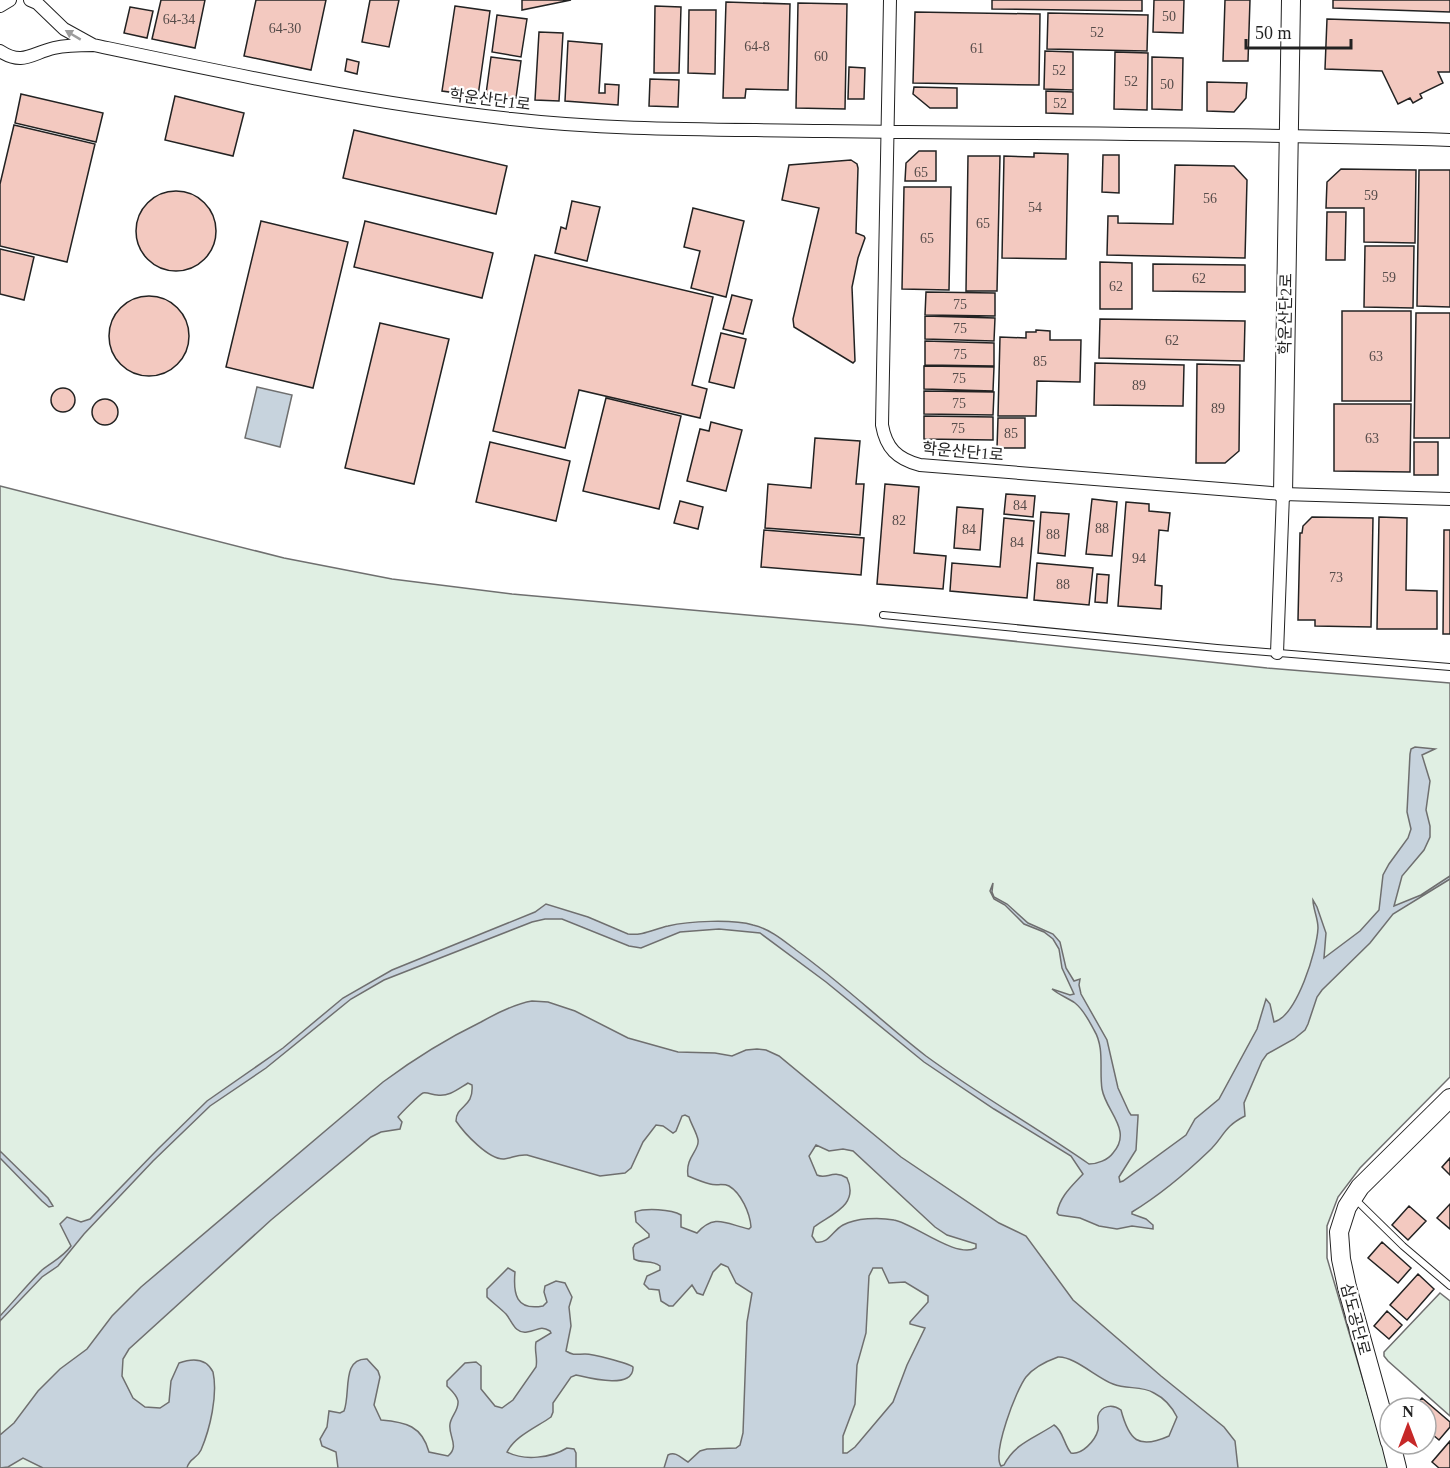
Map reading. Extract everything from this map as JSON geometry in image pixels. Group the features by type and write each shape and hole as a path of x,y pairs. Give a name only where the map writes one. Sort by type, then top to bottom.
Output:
{"street":[{"path":"0,6 10,0"},
{"name":"학운산단1로","path":"30,0 37,3 64,30 93,45"},
{"name":"학운산단1로","path":"890,0 882,425 888,446 897,456 907,462 920,465 1283,494"},
{"name":"학운산단2로","path":"1277,653 1283,494 1291,0"},
{"name":"학운산단1로","path":"0,51 18,59 62,46 93,45 196,67 400,104 511,119 628,127 888,132"},
{"path":"888,132 1289,134 1450,140"},
{"path":"1283,494 1450,499"},
{"name":"삼도공단로","path":"1378,1398 1341,1259 1339,1232 1341,1221 1353,1196 1393,1153 1450,1098"}],"lane":[{"path":"883,615 1277,653 1450,667"},
{"path":"1353,1196 1403,1246 1450,1286"}],"green space":[{"path":"0,486 284,558 392,579 512,594 861,625 1267,668 1450,683 1450,1077 1360,1168 1338,1197 1327,1226 1327,1258 1378,1431 1378,1456 1385,1456 1389,1468 0,1468"},
{"path":"1440,1293 1450,1301 1450,1416 1438,1405 1438,1396 1427,1396 1388,1361 1384,1352"}],"shaded area":[{"path":"257,387 292,395 280,447 245,438"},
{"path":"1415,747 1435,749 1422,755 1430,781 1426,810 1430,837 1424,850 1402,876 1394,906 1421,895 1450,876 1450,879 1393,914 1370,943 1322,990 1317,997 1305,1030 1267,1054 1244,1103 1245,1116 1232,1124 1214,1146 1181,1176 1132,1212 1146,1219 1153,1225 1153,1229 1132,1226 1117,1229 1099,1226 1080,1218 1059,1215 1057,1213 1064,1196 1083,1174 1071,1156 994,1109 924,1062 826,982 760,933 719,929 680,932 641,948 629,946 562,919 545,919 532,922 384,980 351,999 266,1068 210,1106 153,1161 84,1234 58,1266 42,1277 0,1321 0,1316 36,1276 71,1246 60,1224 67,1217 81,1222 90,1219 207,1101 283,1048 343,998 392,970 535,912 546,904 588,917 628,934 644,933 677,924 711,921 744,923 765,929 813,963 946,1070 1089,1164 1102,1161 1113,1153 1120,1137 1116,1121 1102,1089 1101,1052 1097,1037 1078,1006 1052,989 1070,995 1074,994 1062,968 1059,949 1053,939 1044,932 1024,924 1005,905 994,899 990,891 993,883 994,897 1007,904 1028,923 1053,934 1060,942 1066,968 1074,981 1080,979 1081,994 1107,1040 1118,1088 1131,1115 1138,1115 1136,1150 1119,1177 1120,1182 1123,1181 1186,1135 1195,1119 1219,1099 1257,1029 1266,999 1270,1004 1274,1022 1290,1008 1310,966 1317,938 1318,924 1313,900 1326,933 1324,958 1360,931 1379,910 1383,875 1408,838 1411,829 1407,812 1410,754 1411,749"},
{"path":"525,1002 548,1002 575,1011 628,1038 678,1052 732,1056 746,1050 757,1049 779,1056 901,1157 999,1223 1026,1236 1073,1300 1224,1427 1235,1441 1238,1468 664,1468 668,1455 671,1454 688,1462 700,1451 736,1448 740,1445 743,1433 747,1322 752,1293 736,1283 728,1267 721,1264 713,1272 703,1295 697,1293 692,1285 673,1306 661,1301 659,1290 649,1289 644,1284 647,1276 660,1270 660,1266 634,1259 635,1244 649,1237 649,1234 636,1222 635,1212 658,1210 677,1213 681,1215 681,1227 697,1233 709,1223 715,1222 749,1229 750,1222 744,1204 729,1186 710,1184 688,1176 690,1159 698,1140 689,1117 685,1115 682,1116 673,1133 663,1126 656,1125 643,1142 631,1168 625,1173 600,1176 527,1155 504,1159 484,1151 456,1121 472,1092 472,1085 468,1083 446,1095 421,1094 398,1117 402,1122 400,1129 381,1132 371,1137 271,1220 129,1349 123,1359 122,1376 133,1398 145,1407 160,1408 169,1402 171,1381 179,1363 199,1360 207,1364 213,1372 214,1401 207,1432 199,1453 189,1462 187,1468 43,1468 23,1458 8,1467 0,1468 0,1435 14,1423 38,1391 60,1369 87,1349 112,1316 141,1287 383,1082 418,1057 455,1035 499,1012","holes":["816,1145 829,1151 843,1149 853,1151 935,1227 947,1235 976,1244 976,1248 957,1249 902,1223 882,1219 848,1223 824,1241 816,1242 812,1236 814,1227 846,1203 850,1188 847,1178 842,1175 817,1175 809,1156","873,1268 882,1268 889,1283 905,1282 928,1296 928,1302 910,1322 910,1324 925,1328 907,1365 893,1402 855,1447 843,1453 843,1436 855,1404 857,1365 866,1333 869,1276","1058,1357 1064,1358 1113,1384 1144,1389 1158,1395 1177,1417 1169,1436 1150,1442 1136,1440 1128,1429 1121,1410 1108,1407 1100,1412 1096,1434 1084,1450 1071,1453 1054,1425 1020,1446 1001,1466 999,1459 1002,1436 1011,1407 1026,1377 1041,1365"]},
{"path":"0,1151 48,1198 53,1206 49,1207 42,1201 0,1158"},
{"path":"508,1268 515,1272 518,1299 527,1306 543,1306 547,1302 545,1286 556,1281 565,1283 572,1297 569,1307 571,1326 566,1351 573,1354 602,1357 633,1367 631,1374 619,1380 600,1380 576,1375 571,1377 553,1403 551,1417 521,1437 507,1452 521,1457 537,1457 567,1448 574,1449 576,1468 338,1468 336,1452 322,1446 320,1439 327,1427 329,1411 340,1413 344,1411 350,1371 353,1364 359,1360 367,1359 378,1371 380,1377 374,1405 381,1420 412,1427 422,1436 429,1452 448,1456 453,1448 450,1424 458,1401 447,1386 447,1381 465,1363 476,1362 481,1366 481,1389 495,1406 502,1408 513,1400 536,1367 536,1342 551,1333 544,1328 527,1332 520,1331 487,1297 487,1289"}],"building":[{"path":"161,0 205,0 195,48 152,39"},
{"path":"256,0 326,0 311,70 244,56"},
{"path":"370,0 399,0 389,47 362,42"},
{"path":"522,0 571,0 522,10"},
{"path":"992,0 1142,0 1142,11 992,9"},
{"path":"1154,0 1184,0 1183,33 1153,32"},
{"path":"1225,0 1250,0 1248,61 1223,61"},
{"path":"1333,0 1450,0 1450,12 1333,8"},
{"path":"726,2 790,4 788,90 746,89 745,98 723,98"},
{"path":"798,3 847,4 845,109 796,108"},
{"path":"455,6 490,11 478,96 442,91"},
{"path":"655,6 681,7 679,73 654,73"},
{"path":"130,7 153,11 147,38 124,33"},
{"path":"689,10 716,10 715,74 688,73"},
{"path":"915,12 1040,14 1039,85 913,83"},
{"path":"1048,13 1148,15 1147,51 1047,49"},
{"path":"497,15 527,19 521,57 492,52"},
{"path":"1327,19 1450,23 1450,72 1438,72 1443,83 1420,94 1422,98 1413,103 1410,98 1398,104 1382,71 1325,69"},
{"path":"539,32 563,33 559,101 535,100"},
{"path":"568,41 602,44 599,93 605,93 605,84 619,85 618,105 565,101"},
{"path":"1045,51 1073,52 1073,90 1044,89"},
{"path":"1115,52 1148,53 1147,110 1114,109"},
{"path":"491,57 521,61 516,98 486,94"},
{"path":"1152,57 1183,58 1182,110 1152,109"},
{"path":"347,59 359,62 357,74 345,71"},
{"path":"849,67 865,68 864,99 848,99"},
{"path":"650,79 679,80 678,107 649,106"},
{"path":"1207,82 1247,83 1246,98 1234,112 1207,111"},
{"path":"914,87 957,88 957,108 930,108 913,94"},
{"path":"1046,91 1073,92 1073,114 1046,113"},
{"path":"21,94 103,113 96,142 15,123"},
{"path":"175,96 244,113 233,156 165,140"},
{"path":"14,125 95,144 67,262 0,246 0,184"},
{"path":"354,130 507,166 496,214 343,178"},
{"path":"919,151 936,151 936,181 905,181 906,163"},
{"path":"1034,153 1068,154 1066,259 1002,258 1004,156 1034,157"},
{"path":"1103,155 1119,155 1119,193 1102,192"},
{"path":"968,156 1000,156 997,291 966,291"},
{"path":"851,160 857,164 858,168 856,233 865,238 852,287 855,361 853,363 794,327 793,319 819,208 782,200 789,165"},
{"path":"1175,165 1234,166 1247,180 1245,258 1107,255 1108,216 1118,216 1118,223 1173,224"},
{"path":"1341,169 1416,170 1415,243 1364,242 1364,208 1326,208 1327,182"},
{"path":"1419,170 1450,170 1450,307 1417,306"},
{"path":"904,187 951,187 949,290 902,289"},
{"path":"176,191 191,194 204,203 213,216 216,231 213,246 204,259 191,268 176,271 161,268 148,259 139,246 136,231 139,216 148,203 161,194"},
{"path":"572,201 600,207 587,261 555,253 561,227 566,229"},
{"path":"693,208 744,221 726,297 691,288 700,251 684,247"},
{"path":"1327,212 1346,212 1345,260 1326,260"},
{"path":"261,221 348,242 313,388 226,367"},
{"path":"365,221 493,253 482,298 354,267"},
{"path":"1365,246 1414,246 1413,308 1364,307"},
{"path":"0,249 34,257 24,300 0,294"},
{"path":"535,255 713,297 692,385 707,389 700,418 579,390 565,448 493,431"},
{"path":"1100,262 1132,263 1132,309 1100,309"},
{"path":"1153,264 1245,265 1245,292 1153,291"},
{"path":"926,292 995,293 995,316 925,315"},
{"path":"732,295 752,300 743,334 723,329"},
{"path":"141,296 157,296 178,307 189,328 189,344 178,365 157,376 141,376 127,370 115,358 109,344 109,328 115,314 127,302"},
{"path":"1342,311 1411,311 1411,401 1342,401"},
{"path":"1416,313 1450,313 1450,438 1414,438"},
{"path":"925,316 995,318 994,341 925,339"},
{"path":"1100,319 1245,321 1244,361 1099,358"},
{"path":"380,323 449,339 414,484 345,468"},
{"path":"1036,330 1050,331 1050,340 1081,340 1080,382 1037,381 1036,416 998,416 1000,337 1026,338 1026,332 1036,332"},
{"path":"721,333 746,339 734,388 709,382"},
{"path":"925,341 994,343 994,366 925,365"},
{"path":"1095,363 1184,365 1183,406 1094,405"},
{"path":"1197,364 1240,365 1239,451 1225,463 1196,463"},
{"path":"924,366 994,367 993,391 924,389"},
{"path":"63,388 72,391 75,400 72,409 63,412 54,409 51,400 54,391"},
{"path":"924,391 994,392 993,415 924,414"},
{"path":"606,398 681,416 659,509 583,491"},
{"path":"105,399 114,403 118,412 114,421 105,425 96,421 92,412 96,403"},
{"path":"1334,404 1411,404 1410,472 1334,471"},
{"path":"924,416 993,417 993,440 924,439"},
{"path":"998,418 1025,418 1025,448 997,448"},
{"path":"711,422 742,430 726,491 687,481 700,429 709,431"},
{"path":"815,438 860,441 856,484 864,484 860,535 765,528 768,484 811,488"},
{"path":"490,442 570,461 556,521 476,502"},
{"path":"1414,442 1438,442 1438,475 1414,475"},
{"path":"885,484 919,487 914,553 946,556 943,589 877,584"},
{"path":"1006,494 1035,496 1033,517 1004,514"},
{"path":"1092,499 1117,502 1112,556 1086,554"},
{"path":"680,501 703,507 698,529 674,523"},
{"path":"1126,502 1149,504 1149,511 1170,513 1168,531 1159,530 1155,585 1162,586 1161,609 1118,606"},
{"path":"957,507 983,509 980,550 954,548"},
{"path":"1041,512 1069,514 1065,556 1038,553"},
{"path":"1312,517 1373,518 1371,627 1315,626 1315,620 1298,620 1300,533"},
{"path":"1379,517 1407,518 1406,590 1437,591 1437,629 1377,629"},
{"path":"1004,518 1034,521 1027,598 950,591 952,563 1000,567"},
{"path":"764,530 864,538 861,575 761,567"},
{"path":"1444,530 1450,530 1450,634 1443,634"},
{"path":"1037,563 1093,568 1089,605 1034,600"},
{"path":"1097,574 1109,575 1107,603 1095,602"},
{"path":"1450,1158 1450,1175 1442,1167"},
{"path":"1450,1204 1450,1229 1437,1218"},
{"path":"1409,1206 1426,1221 1408,1240 1392,1225"},
{"path":"1382,1242 1411,1268 1398,1283 1368,1258"},
{"path":"1418,1274 1434,1289 1407,1320 1390,1305"},
{"path":"1387,1311 1402,1325 1389,1339 1374,1326"},
{"path":"1438,1412 1450,1422 1450,1427 1439,1440"},
{"path":"1450,1441 1450,1468 1439,1468 1432,1462"}]}
